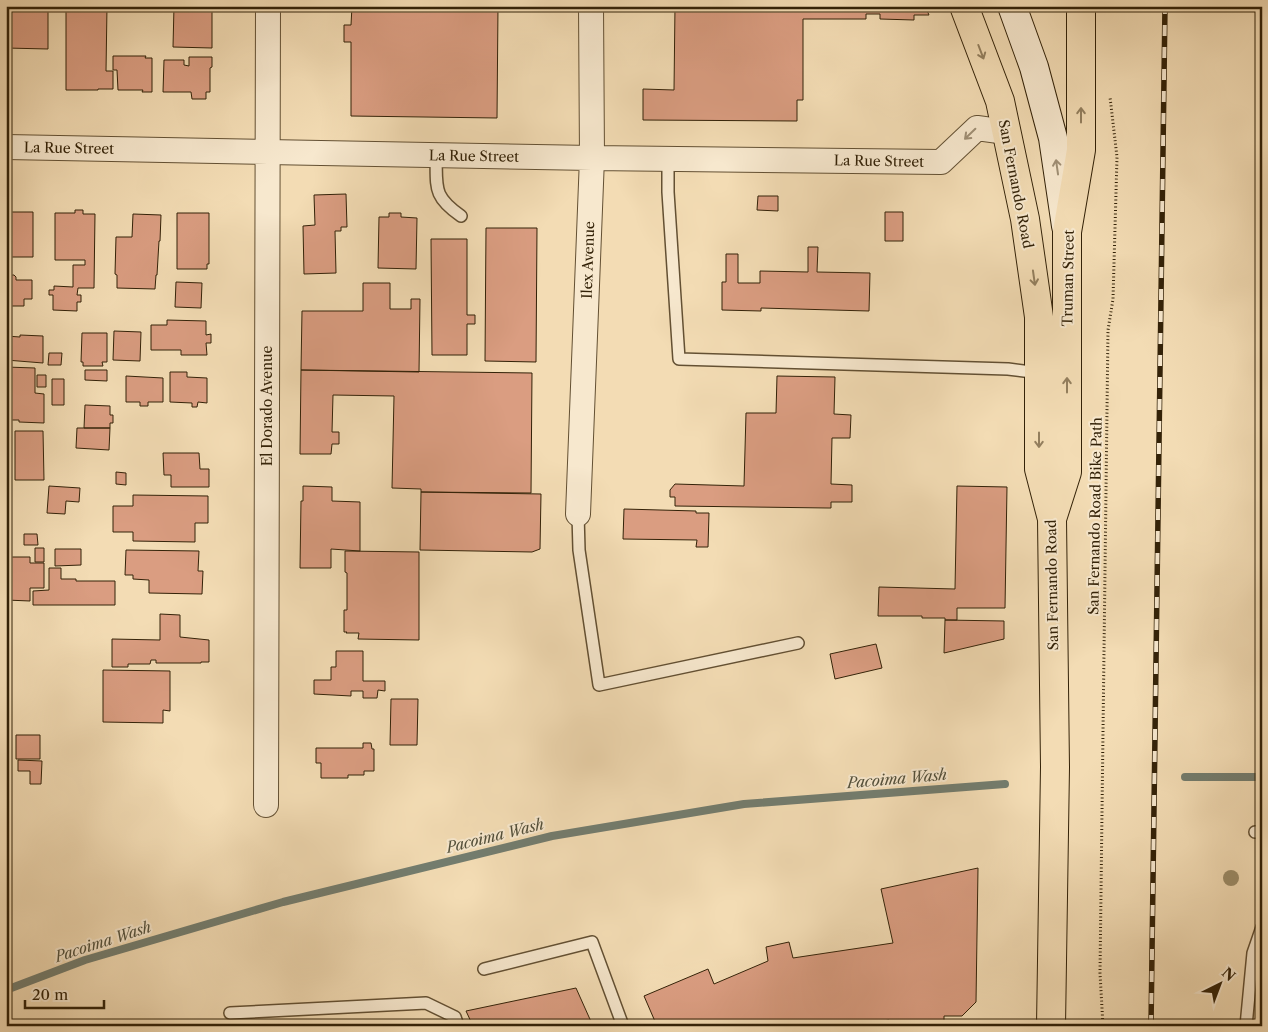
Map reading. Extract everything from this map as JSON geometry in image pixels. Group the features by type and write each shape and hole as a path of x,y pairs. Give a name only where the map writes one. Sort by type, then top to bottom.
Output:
{"main road":[{"name":"San Fernando Road","path":"964,6 1000,101 1025,219 1040,317 1039,469 1052,519 1055,767 1051,1026"},
{"path":"1012,6 1034,67 1053,138 1067,232"},
{"name":"Truman Street","path":"1052,519 1067,472 1067,232 1081,150 1081,6"}],"street":[{"name":"El Dorado Avenue","path":"266,805 268,6"},
{"name":"Ilex Avenue","path":"578,514 592,158 591,6"},
{"name":"La Rue Street","path":"6,147 592,158 941,162 977,128 1006,132"}],"lane":[{"path":"436,155 437,185 440,197 449,208 461,216"},
{"path":"668,159 668,192 679,359 1008,369 1039,373"},
{"path":"578,514 579,550 599,685 798,643"},
{"path":"1246,1026 1253,953 1262,927"},
{"path":"484,969 592,942 623,1026"},
{"path":"230,1013 426,1003 455,1016 458,1026"}],"path":[{"name":"San Fernando Road Bike Path","path":"1103,1026 1100,973 1108,330 1113,299 1117,157 1110,96"}],"building":[{"path":"6,6 48,6 48,49 6,48"},
{"path":"66,6 107,6 106,71 113,71 113,89 66,90"},
{"path":"174,6 212,6 212,48 173,47"},
{"path":"352,6 498,6 497,118 351,116 351,42 344,42 344,25 351,25"},
{"path":"675,6 925,6 929,15 914,15 914,20 880,19 880,14 866,14 866,19 803,19 803,100 797,100 797,121 643,120 643,89 674,90"},
{"path":"113,56 146,56 145,58 152,58 152,92 118,90 117,70 113,70"},
{"path":"189,57 212,57 210,92 206,92 206,99 192,99 191,92 163,92 164,60 184,60 184,65 189,66"},
{"path":"346,194 347,227 341,227 341,231 335,231 336,273 304,274 303,226 315,225 314,195"},
{"path":"758,196 778,196 778,211 757,210"},
{"path":"75,210 83,210 83,214 95,214 94,288 78,288 77,295 81,295 81,302 77,302 77,311 53,310 53,295 49,295 49,290 54,290 54,286 73,287 73,265 85,265 85,260 55,260 55,213 75,213"},
{"path":"6,212 33,212 33,257 6,257"},
{"path":"885,212 903,212 903,241 885,241"},
{"path":"177,213 209,213 209,264 207,264 207,269 177,269"},
{"path":"389,213 401,213 401,217 417,218 416,269 378,268 379,217 389,217"},
{"path":"133,214 161,215 155,289 117,288 117,275 115,274 116,237 132,237"},
{"path":"486,228 537,228 536,362 485,361"},
{"path":"431,239 467,239 467,315 475,315 475,324 467,324 467,355 432,355"},
{"path":"808,247 818,247 817,272 870,273 869,311 761,308 761,311 722,310 722,282 726,282 726,254 738,254 738,283 760,283 760,271 808,272"},
{"path":"6,275 14,275 16,280 32,280 32,299 24,299 24,306 6,306"},
{"path":"176,282 202,283 201,308 175,307"},
{"path":"363,283 390,283 390,309 411,309 411,299 420,299 419,372 301,370 302,311 363,311"},
{"path":"167,320 206,321 206,335 211,334 211,343 206,343 207,355 181,355 181,350 151,350 151,325 167,325"},
{"path":"114,331 141,332 140,361 113,360"},
{"path":"82,333 107,333 107,362 102,362 103,366 83,366 83,362 81,362"},
{"path":"20,335 43,336 43,363 6,360 6,336 20,337"},
{"path":"49,353 62,353 61,365 48,365"},
{"path":"6,367 35,368 35,393 44,394 44,423 6,420"},
{"path":"85,370 107,370 107,381 85,380"},
{"path":"301,370 532,373 531,493 421,492 421,489 392,488 394,396 333,395 332,432 339,432 339,444 332,444 331,454 300,454"},
{"path":"170,372 187,372 187,377 207,378 207,403 198,402 197,407 192,407 192,403 170,402"},
{"path":"37,375 46,375 46,387 37,387"},
{"path":"126,376 163,378 163,402 148,402 148,406 140,406 140,402 126,402"},
{"path":"777,376 835,377 834,414 851,415 850,438 832,438 831,484 852,485 852,502 831,502 831,508 675,506 675,497 670,497 670,490 675,484 744,486 746,413 776,413"},
{"path":"52,379 64,379 64,405 52,405"},
{"path":"85,405 110,406 110,415 113,415 113,423 110,423 110,428 84,428"},
{"path":"77,428 110,428 109,450 76,448"},
{"path":"15,431 43,431 44,480 15,480"},
{"path":"163,453 199,453 200,469 209,469 209,487 171,487 171,475 164,475"},
{"path":"116,472 126,473 126,485 116,484"},
{"path":"49,486 80,488 79,502 66,501 65,514 47,513"},
{"path":"303,486 332,487 332,501 360,502 360,551 331,549 331,568 300,568"},
{"path":"957,486 1007,487 1005,608 957,608 957,620 922,618 922,616 878,616 879,587 955,589"},
{"path":"421,492 541,494 540,549 532,552 420,550"},
{"path":"133,495 208,496 208,523 195,523 195,542 133,541 133,532 113,532 113,506 133,506"},
{"path":"624,509 709,513 708,547 696,547 697,540 623,539"},
{"path":"24,534 37,534 38,545 24,545"},
{"path":"35,548 44,548 44,562 35,562"},
{"path":"55,549 81,549 81,565 55,566"},
{"path":"126,550 199,551 198,571 203,571 202,594 149,593 149,580 133,579 133,575 125,575"},
{"path":"345,551 419,552 419,640 358,639 359,633 344,632 344,610 347,610"},
{"path":"6,557 30,557 30,563 44,563 44,588 30,588 30,601 6,600"},
{"path":"49,568 61,568 61,579 115,581 115,605 33,605 33,591 49,590"},
{"path":"160,614 180,615 180,637 209,640 209,662 156,663 156,660 151,660 150,664 128,664 128,667 112,667 112,639 160,640"},
{"path":"945,620 1004,621 1004,639 944,653"},
{"path":"876,644 882,668 835,679 830,654"},
{"path":"336,651 363,651 363,681 385,681 385,691 378,690 377,698 363,698 363,691 351,691 351,696 314,694 314,680 331,680 331,667 336,667"},
{"path":"103,670 170,671 170,711 163,710 163,723 103,722"},
{"path":"391,699 418,699 417,745 390,745"},
{"path":"16,735 40,735 40,759 16,759"},
{"path":"363,743 371,743 372,749 374,749 374,771 364,771 364,775 348,775 348,778 321,778 321,763 316,763 316,748 363,748"},
{"path":"18,760 42,761 41,784 30,784 30,771 18,771"},
{"path":"978,868 976,1002 962,1016 944,1016 944,1026 889,1026 889,1020 849,1026 657,1026 644,996 708,969 714,984 768,961 766,947 789,942 793,958 893,943 881,889"},
{"path":"576,988 593,1026 473,1026 466,1011"}],"waterway":[{"name":"Pacoima Wash","path":"1185,777 1262,777"},
{"name":"Pacoima Wash","path":"6,990 85,960 283,902 552,836 744,804 1005,784"}],"railway":[{"path":"1151,1026 1165,6"}]}
